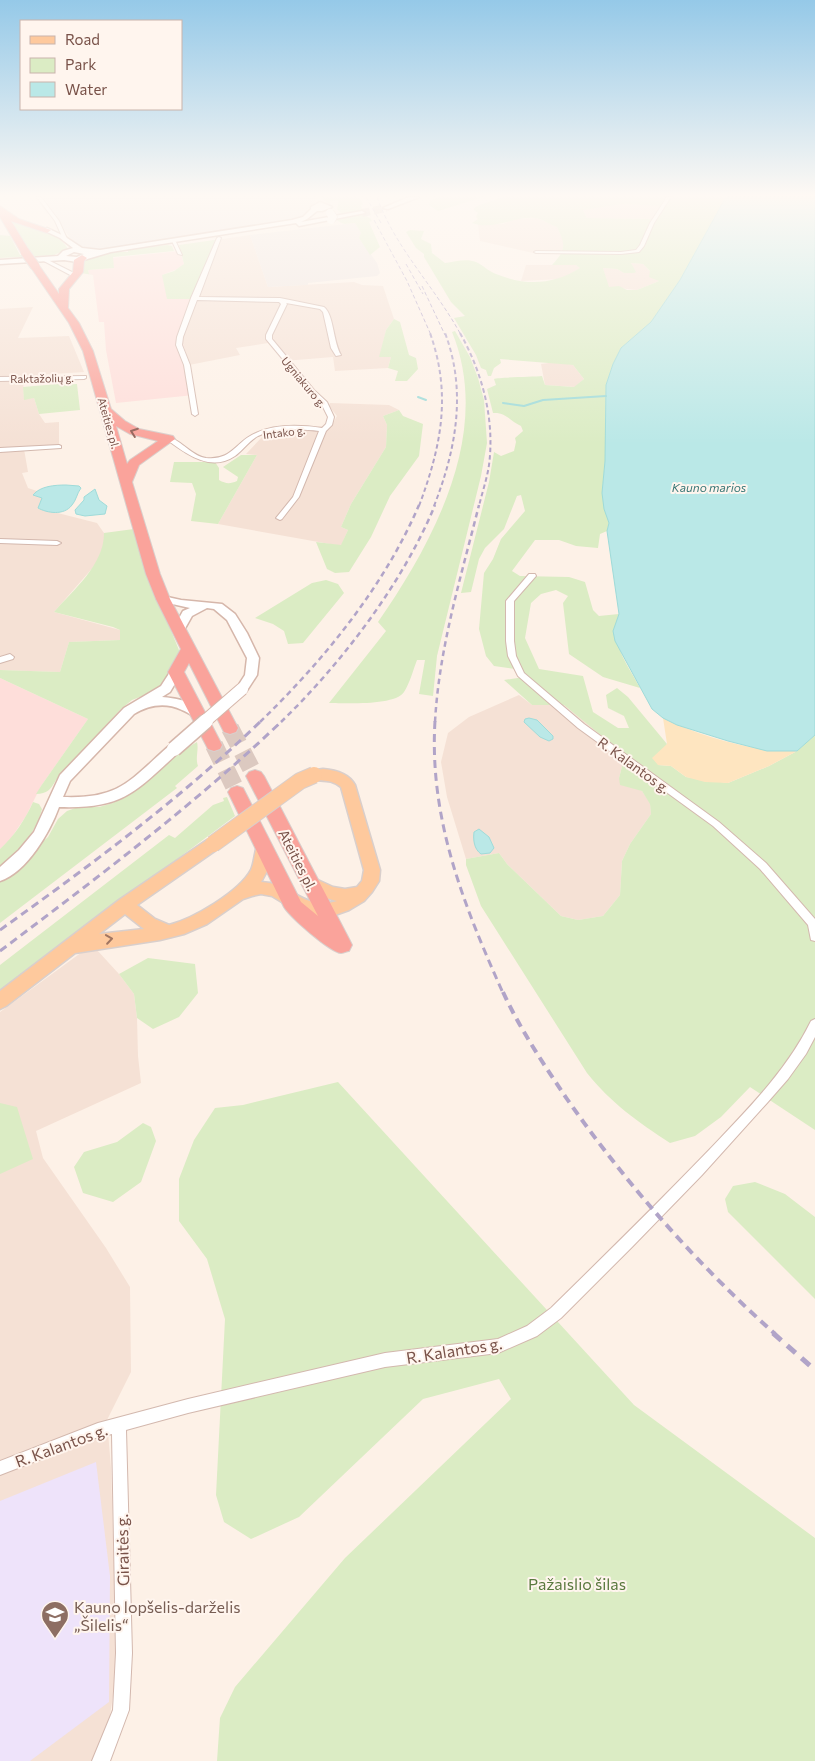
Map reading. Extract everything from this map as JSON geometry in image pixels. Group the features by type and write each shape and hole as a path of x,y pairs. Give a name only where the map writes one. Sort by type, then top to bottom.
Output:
{"highway":[{"name":"Ateities pl.","path":"44,279 64,308 88,351 148,561 163,598 230,728"},
{"path":"64,308 64,289 73,279"},
{"path":"106,411 124,428 133,432 165,442 181,444"},
{"path":"126,482 134,463 165,442"},
{"path":"189,648 176,672 214,745"},
{"name":"Ateities pl.","path":"255,776 342,945"},
{"name":"Ateities pl.","path":"237,792 294,907 320,932 342,945"}],"main road":[{"path":"0,1001 126,905 300,781 322,774 337,777 348,785 372,870 371,881 364,891 347,903 324,910 303,907 293,902 286,894 262,888 239,894"},
{"path":"63,953 85,943 172,930 194,922 239,894 260,872 264,861 264,848"},
{"path":"309,882 322,890 336,895 354,894 364,891"},
{"path":"342,945 340,915 347,903"},
{"path":"126,905 154,928 172,930"}],"street":[{"path":"195,414 187,366 179,345 180,337 202,279"},
{"path":"194,298 280,300 324,309 334,348 338,356"},
{"name":"Ugniakuro g.","path":"280,300 284,304 269,335 269,339 312,392 324,402 331,417 296,497 280,518"},
{"name":"Raktažolių g.","path":"0,378 84,377"},
{"name":"Intako g.","path":"181,444 198,459 214,460 231,456 254,437 265,432 304,428 324,430"},
{"path":"0,450 59,447"},
{"path":"0,541 57,543"},
{"name":"R. Kalantos g.","path":"532,576 510,601 512,656 521,674 581,726 716,824 762,866 805,916 814,921 815,937"},
{"path":"53,802 91,802 112,798 130,788 242,689 252,674 254,667 253,658 227,612 219,606 207,604 183,606 163,598"},
{"path":"179,629 188,614 207,604"},
{"path":"0,660 10,656"},
{"path":"0,875 33,844 42,830 65,778 129,711 166,688 176,672"},
{"path":"142,703 174,702 186,706 199,714"},
{"name":"R. Kalantos g.","path":"0,1468 70,1440 119,1424 188,1406 385,1360 498,1346 532,1331 556,1313 692,1178 781,1079 810,1036 815,1024"},
{"name":"Giraitės g.","path":"101,1761 121,1710 124,1653 119,1424"}],"shaded area":[{"path":"94,279 167,279 192,299 181,336 189,365 194,395 116,403 106,350 104,322 99,322"},
{"path":"202,279 265,279 268,287 354,282 362,285 383,286 394,319 386,330 380,357 391,357 388,368 335,371 333,357 284,361 268,343 236,348 240,355 189,365 181,336"},
{"path":"265,279 346,279 308,283 308,285 268,287"},
{"path":"522,279 557,279 521,281"},
{"path":"606,279 657,279 659,281 637,290 608,287"},
{"path":"33,307 18,338 69,336 84,372 23,376 24,399 34,398 39,414 45,423 59,422 59,447 24,449 28,472 22,473 28,488 37,491 34,495 43,498 38,508 97,523 104,533 104,545 96,564 54,612 120,630 120,640 69,642 60,672 0,670 0,309"},
{"path":"556,362 573,365 584,379 575,387 545,385 541,364"},
{"path":"330,403 389,405 399,410 383,416 387,425 386,447 351,504 341,527 348,530 341,546 218,524 257,455 246,454 263,436 275,432 332,425 337,416 329,406"},
{"path":"0,678 88,719 41,786 26,816 9,841 0,849"},
{"path":"519,695 532,705 564,705 610,742 625,755 619,778 642,791 650,803 651,814 630,844 622,861 620,895 603,916 578,920 561,916 507,864 499,853 466,859 447,797 441,762 448,733 469,717"},
{"path":"97,950 134,994 141,1083 36,1131 43,1158 106,1248 130,1287 131,1372 107,1420 111,1468 117,1669 109,1722 92,1761 0,1761 0,1012 82,952"},
{"name":"Kauno lopšelis-darželis „Šilelis“","path":"96,1462 110,1576 109,1702 30,1761 0,1761 0,1501"}],"green space":[{"path":"163,279 200,279 192,299 167,299"},
{"path":"437,279 549,281 556,279 607,279 609,287 619,286 627,290 637,290 659,281 654,279 680,279 651,322 621,348 606,385 605,461 602,493 609,523 607,531 600,534 598,548 576,546 559,540 535,540 512,571 520,576 569,577 585,582 593,610 599,616 619,614 616,624 618,643 625,662 640,688 603,677 569,654 563,603 568,596 556,590 541,594 531,603 525,638 539,669 583,676 593,712 618,728 629,728 624,716 608,708 606,695 617,688 628,697 667,744 658,765 671,766 686,777 728,783 769,766 797,751 815,735 815,1130 750,1087 721,1117 695,1136 670,1143 636,1120 615,1103 587,1073 481,906 466,865 466,859 499,853 507,864 561,916 578,920 603,916 620,895 622,861 630,844 651,814 650,804 642,791 620,785 619,778 625,755 564,705 532,705 504,680 524,677 522,670 494,666 486,656 479,629 484,573 493,559 501,539 525,511 521,495 517,496 504,529 485,548 479,559 471,592 461,593 489,482 494,452 501,456 514,451 515,438 523,431 521,426 505,415 493,413 487,389 496,385 494,379 497,378 542,376 545,385 574,387 584,379 573,365 500,359 501,363 494,368 491,376 488,376 486,370 481,368 476,355 454,318 465,316 451,302"},
{"path":"394,319 400,322 409,355 416,358 418,369 407,381 395,381 398,371 388,368 391,357 379,357 386,330"},
{"path":"455,331 470,357 478,378 484,400 487,443 481,476 437,656 433,696 419,694 425,660 417,660 404,692 391,700 369,703 329,703 386,631 378,622 419,557 437,521 451,484 461,446 466,408 463,370 452,332"},
{"path":"77,384 80,410 39,414 34,398 24,400 23,387"},
{"path":"399,410 403,416 423,424 419,456 390,496 371,537 349,572 335,573 327,569 316,542 341,545 348,530 341,527 351,504 386,447 387,425 383,416"},
{"path":"241,455 257,455 218,524 191,521 196,494 192,483 170,482 174,462 215,462 219,468 219,480 230,483 237,481 238,477 223,467"},
{"path":"134,529 142,560 181,655 158,690 132,700 121,709 46,792 36,794 88,719 0,678 0,670 60,672 69,642 120,640 120,630 113,627 54,612 79,585 93,566 103,545 104,533"},
{"path":"326,580 338,584 344,593 303,643 288,644 284,631 273,624 255,618 312,583"},
{"path":"197,742 198,766 175,786 177,788 0,923 0,881 48,837 58,819 67,811 78,807 99,807 113,803 137,787 185,747 187,748"},
{"path":"227,797 235,816 0,991 0,965 169,835 175,838 213,805 224,801 223,798"},
{"path":"33,802 39,804 42,809 36,826 14,855 0,867 0,849 19,827"},
{"path":"148,958 195,964 198,993 179,1017 153,1029 137,1018 134,994 119,974"},
{"name":"Pažaislio šilas","path":"338,1082 634,1405 815,1538 815,1761 217,1761 220,1718 235,1687 345,1558 511,1399 499,1379 423,1399 299,1517 251,1539 224,1522 216,1495 225,1319 207,1259 179,1221 179,1179 194,1140 215,1108 243,1105"},
{"path":"0,1103 17,1107 33,1159 0,1174"},
{"path":"143,1123 151,1127 156,1141 141,1182 113,1202 83,1193 74,1167 84,1152 117,1142"},
{"path":"755,1182 785,1194 815,1217 815,1299 728,1212 725,1199 733,1186"}],"sand":[{"path":"663,718 694,731 729,742 763,749 797,751 769,766 728,783 705,782 686,777 671,766 658,765 652,758 667,744"}],"water":[{"name":"Kauno marios","path":"815,279 815,735 797,751 767,751 677,725 663,718 652,709 615,641 613,631 619,614 607,531 609,523 604,509 602,493 605,461 606,385 621,348 651,322 680,280"},
{"path":"79,486 81,488 69,508 65,511 55,512 38,508 42,498 33,495 36,492 48,487"},
{"path":"95,489 99,500 107,506 105,514 85,516 76,514 75,510 84,500 84,497"},
{"path":"525,719 537,720 553,736 553,739 549,741 540,737 524,722"},
{"path":"479,829 489,837 494,848 490,853 481,854 475,847 474,832"}],"waterway":[{"path":"503,403 524,406 543,400 606,396"},
{"path":"418,397 426,400"}],"tunnel":[{"path":"230,728 255,776"},
{"path":"214,745 237,792"}],"railway":[{"path":"406,279 431,335"},
{"path":"415,279 423,294"},
{"path":"425,279 461,335"},
{"path":"422,286 445,335"},
{"path":"419,506 433,463 441,421 441,378 430,333"},
{"path":"434,506 448,464 456,420 456,377 445,333"},
{"path":"460,333 475,364 485,396 490,430 489,465 479,506"},
{"path":"261,721 329,648 370,594 405,535 419,505"},
{"path":"282,721 326,675 388,593 406,564 435,505"},
{"path":"435,722 437,694 446,640 479,505"},
{"path":"0,930 68,881 167,804 261,721"},
{"path":"0,951 180,811 282,721"},
{"path":"435,722 438,793 452,861 475,928 503,993"},
{"path":"503,992 525,1033 550,1073 614,1162 691,1252 775,1334"},
{"path":"773,1333 815,1370"}],"place":[{"name":"Kauno lopšelis-darželis „Šilelis“","path":"55,1639"}]}
